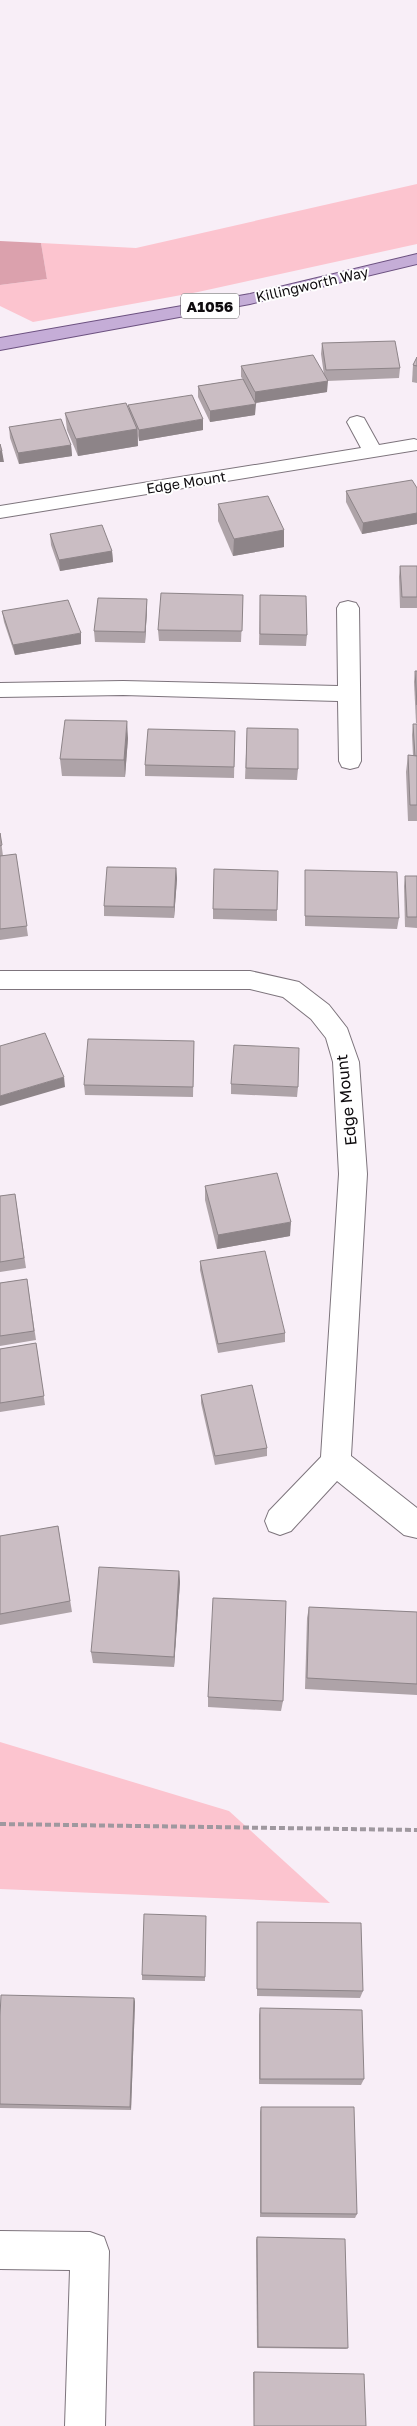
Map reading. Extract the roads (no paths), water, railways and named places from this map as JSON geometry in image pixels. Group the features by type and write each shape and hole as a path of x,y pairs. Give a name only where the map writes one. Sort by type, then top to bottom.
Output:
{"main road":[{"name":"Killingworth Way","path":"0,344 250,299 417,258"}],"street":[{"path":"358,422 373,451"},
{"name":"Edge Mount","path":"0,512 414,445"},
{"path":"348,608 350,761"},
{"path":"0,690 122,688 349,694"},
{"name":"Edge Mount","path":"0,980 250,980 290,990 320,1012 338,1035 346,1062 353,1174 336,1462"},
{"path":"280,1520 336,1462 415,1525"},
{"path":"0,2250 90,2252 85,2426"}]}
